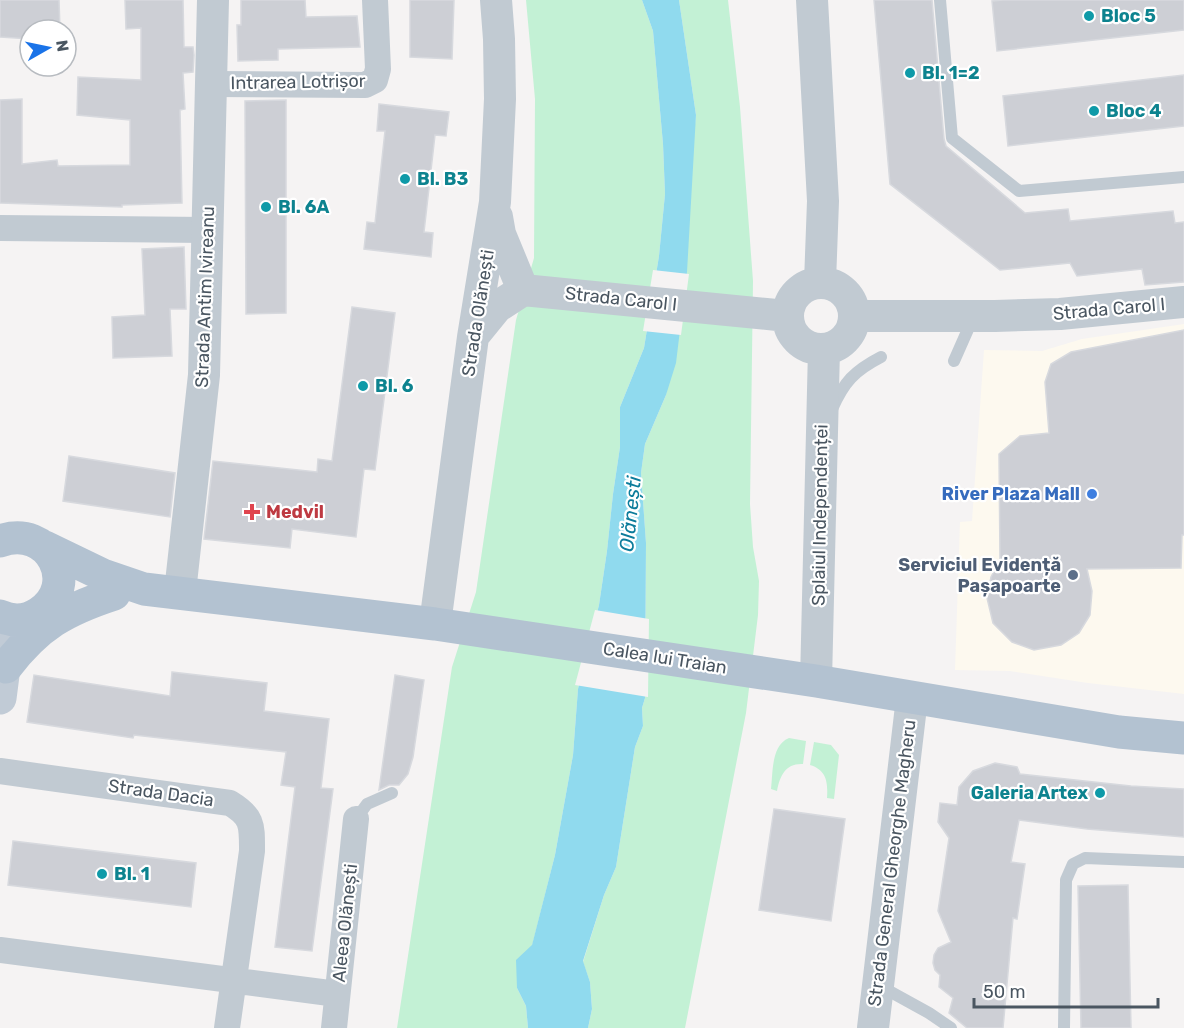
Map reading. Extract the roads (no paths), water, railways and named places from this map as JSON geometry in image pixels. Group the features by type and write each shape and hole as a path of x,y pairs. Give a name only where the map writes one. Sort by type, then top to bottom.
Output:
{"main road":[{"name":"Calea lui Traian","path":"0,541 9,537 34,540 129,591"},
{"path":"2,668 19,639 54,598 59,578 54,558 45,547"},
{"name":"Calea lui Traian","path":"0,616 21,620 40,613 129,591 180,592 435,624 772,674 1119,732 1184,738"},
{"path":"2,668 47,623 83,604 129,591"}],"street":[{"name":"Strada Antim Ivireanu","path":"180,592 202,395 213,0"},
{"name":"Intrarea Lotrișor","path":"211,84 365,85 375,80 378,69 375,0"},
{"name":"Strada Olănești","path":"435,624 473,337 495,202 500,99 496,0"},
{"path":"812,0 823,201 820,282"},
{"path":"473,337 497,307 523,290 500,234 495,202"},
{"path":"0,228 207,230"},
{"path":"820,282 840,288 848,296 854,316 849,334 833,347 824,349 803,344 789,327 787,316 789,306 801,289 820,282"},
{"name":"Strada Carol I","path":"523,290 787,316"},
{"name":"Strada Carol I","path":"854,316 1060,314 1184,302"},
{"name":"Splaiul Independenței","path":"816,681 824,349"},
{"name":"Strada General Gheorghe Magheru","path":"873,1028 912,698"},
{"name":"Strada Dacia","path":"0,771 230,803 245,812 252,827 252,851 226,1028"},
{"name":"Aleea Olănești","path":"334,1028 356,819"},
{"path":"0,950 338,994"}],"lane":[{"path":"940,0 952,138 1019,191 1184,177"},
{"path":"954,361 973,316"},
{"path":"822,429 840,390 861,367 881,357"},
{"path":"356,819 367,804 392,793"},
{"path":"1064,1028 1065,880 1072,864 1085,858 1184,862"},
{"path":"878,985 951,1028"}],"water":[{"name":"Olănești","path":"642,0 679,0 696,115 687,272 676,363 666,395 645,444 641,473 646,543 643,726 635,747 616,867 604,895 583,961 590,982 592,1009 588,1028 528,1028 526,1006 517,988 516,960 532,945 555,855 573,755 578,689 599,605 607,551 620,447 620,407 644,348 659,256 665,194 663,144 653,31"}],"place":[{"name":"Bloc 5","path":"1089,16"},
{"name":"Bl. 1=2","path":"910,73"},
{"name":"Bloc 4","path":"1094,111"},
{"name":"Bl. B3","path":"405,179"},
{"name":"Bl. 6A","path":"266,207"},
{"name":"Bl. 6","path":"363,386"},
{"name":"River Plaza Mall","path":"1092,494"},
{"name":"Medvil","path":"252,512"},
{"name":"Serviciul Evidență Pașapoarte","path":"1073,575"},
{"name":"Galeria Artex","path":"1100,793"},
{"name":"Bl. 1","path":"102,874"}]}
